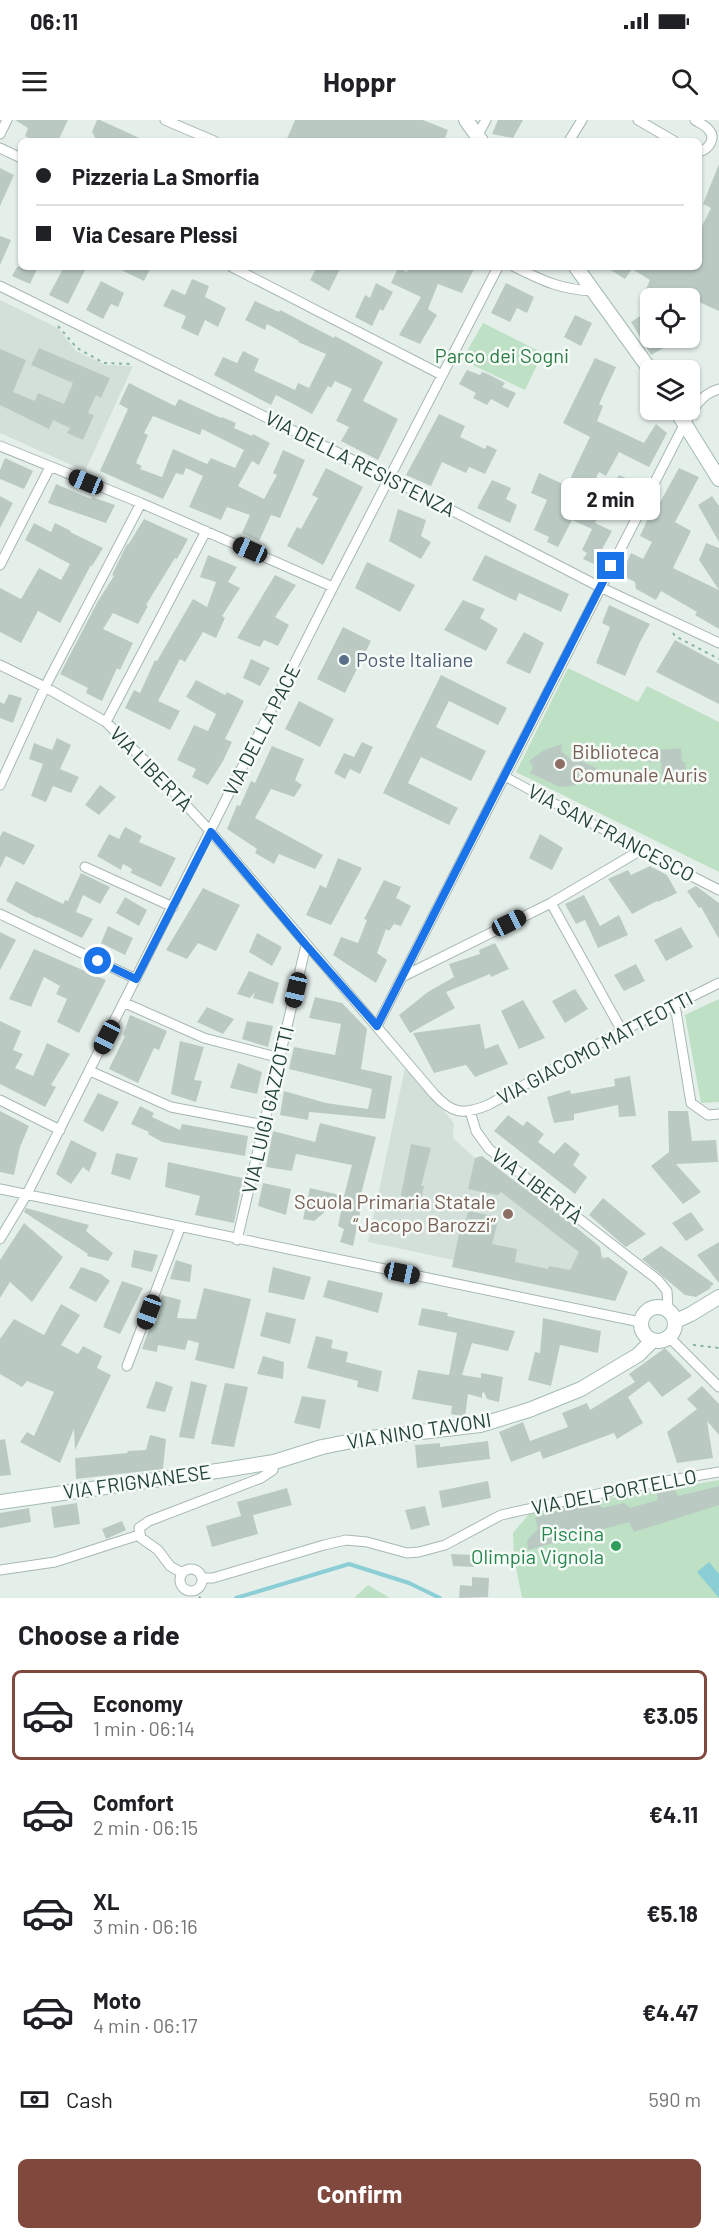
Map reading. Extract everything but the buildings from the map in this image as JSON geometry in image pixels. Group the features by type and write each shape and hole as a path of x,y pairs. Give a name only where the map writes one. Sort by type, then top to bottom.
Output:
{"main road":[{"path":"466,120 479,138"},
{"path":"578,270 643,360"},
{"path":"683,420 719,479"},
{"path":"672,1315 674,1330 669,1337 654,1341 644,1334 640,1322 644,1313 651,1308 660,1306 672,1315 691,1314 719,1297"},
{"name":"VIA NINO TAVONI","path":"274,1462 342,1443 465,1428 529,1410 558,1399 598,1379 638,1355 654,1341"},
{"name":"VIA FRIGNANESE","path":"0,1502 274,1462"}],"street":[{"path":"0,134 7,120"},
{"path":"165,120 207,138"},
{"path":"479,138 486,120"},
{"path":"571,138 582,120"},
{"path":"638,120 669,138"},
{"path":"695,120 707,127 712,135 711,145 707,150 702,151"},
{"path":"0,147 18,156"},
{"path":"238,270 442,375"},
{"name":"VIA DELLA PACE","path":"0,1239 27,1194 60,1130 333,587 496,270"},
{"path":"521,270 551,284 573,290 594,291"},
{"name":"VIA DELLA RESISTENZA","path":"0,286 389,478 600,587 719,643"},
{"path":"377,1026 685,423 700,400 710,392 719,389"},
{"path":"0,446 141,503 333,587"},
{"path":"0,565 50,467"},
{"path":"0,785 45,687 141,503"},
{"path":"106,722 206,531"},
{"name":"VIA LIBERTÀ","path":"0,665 45,687 106,722 211,832 440,1101 452,1110 470,1112 477,1131 489,1149 658,1280 667,1292 672,1315"},
{"name":"VIA SAN FRANCESCO","path":"504,776 719,890"},
{"path":"404,976 551,903 641,850"},
{"path":"85,867 173,907"},
{"path":"551,903 622,1031"},
{"path":"0,914 136,979"},
{"name":"VIA LUIGI GAZZOTTI","path":"237,1240 306,945"},
{"name":"VIA GIACOMO MATTEOTTI","path":"470,1112 528,1085 622,1031 719,982"},
{"path":"124,1003 204,1038 280,1058"},
{"path":"675,1005 691,1103 708,1115 719,1114"},
{"path":"90,1071 171,1107 265,1125"},
{"path":"0,1100 60,1130"},
{"path":"0,1190 640,1322"},
{"path":"128,1366 180,1228"},
{"path":"669,1337 719,1387"},
{"path":"139,1535 139,1528 144,1524 270,1474 274,1462"},
{"name":"VIA DEL PORTELLO","path":"202,1578 213,1578 346,1540 367,1542 407,1553 419,1552 445,1545 501,1515 625,1488 719,1472"},
{"path":"0,1570 55,1562 139,1535"},
{"path":"139,1535 158,1550 170,1566 182,1572"},
{"path":"188,1569 199,1572 202,1578 201,1584 195,1595 183,1588 180,1582 182,1572 188,1569"}],"path":[{"path":"682,1351 691,1345 719,1348"}],"shaded area":[{"path":"0,300 58,328 76,351 106,365 133,366 85,471 0,433"},
{"path":"405,1068 454,1123 453,1138 456,1141 475,1158 482,1156 512,1179 519,1181 600,1247 601,1254 605,1258 608,1257 628,1272 615,1301 452,1267 454,1260 368,1242"}],"green space":[{"name":"Parco dei Sogni","path":"483,323 543,353 525,390 462,360"},
{"path":"568,668 638,702 647,686 719,722 719,872 516,772"},
{"path":"719,999 719,1102 701,1103 685,1015"},
{"name":"Piscina Olimpia Vignola","path":"719,1480 719,1598 522,1598 514,1558 513,1533 529,1514 593,1499 619,1497"},
{"path":"368,1585 390,1598 354,1598"}],"water":[{"path":"709,1562 719,1574 719,1598 697,1572"}],"waterway":[{"path":"236,1598 349,1564 409,1583 440,1598"}],"place":[{"name":"Poste Italiane","path":"344,660"},
{"name":"Biblioteca Comunale Auris","path":"560,764"},
{"name":"Scuola Primaria Statale “Jacopo Barozzi”","path":"508,1214"},
{"name":"Piscina Olimpia Vignola","path":"616,1546"}],"route":[{"path":"98,961 136,979 211,832 377,1026 611,566"}]}
